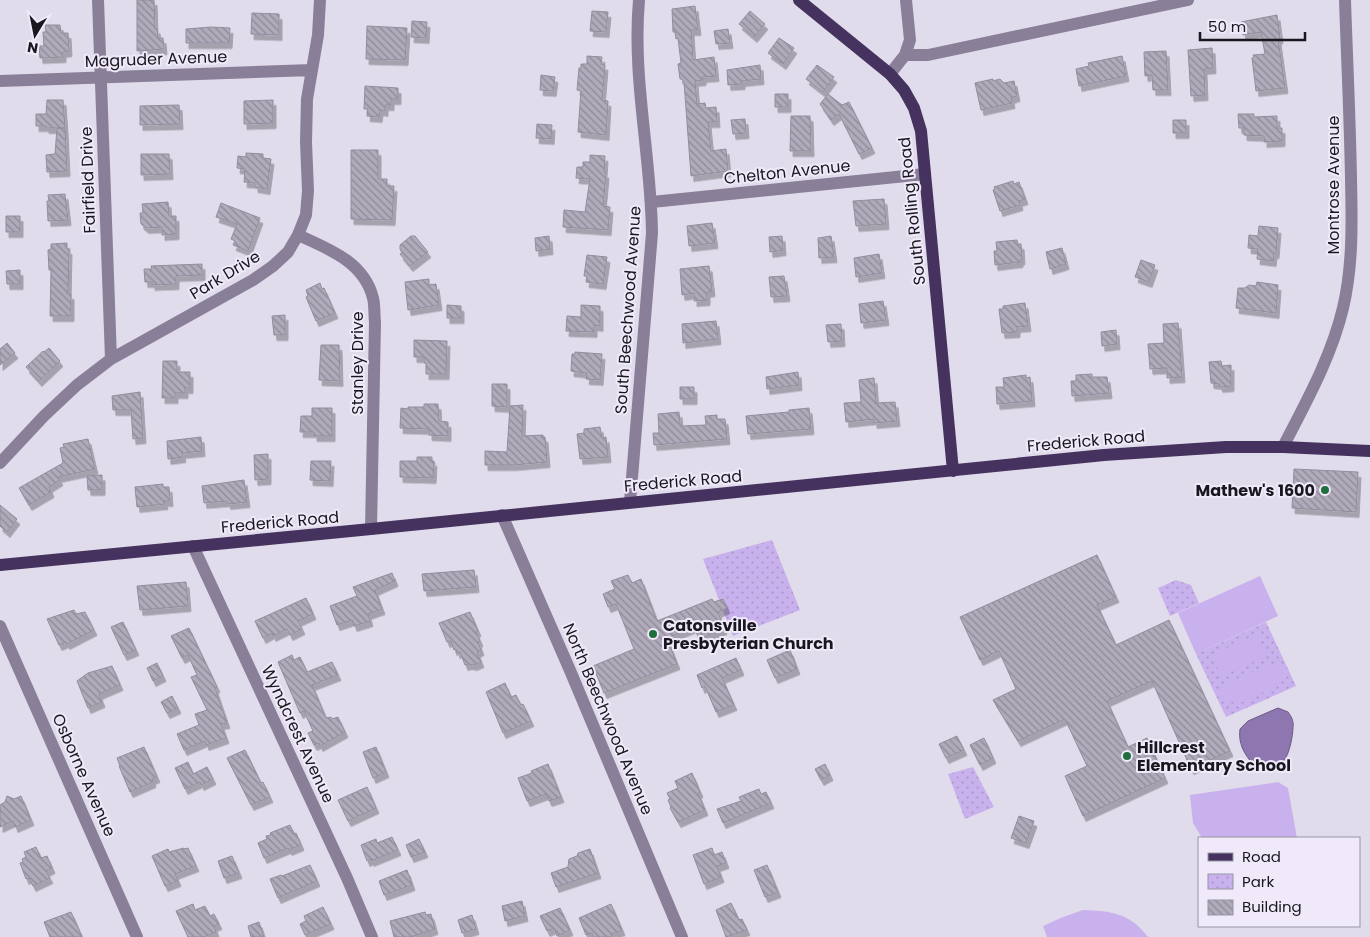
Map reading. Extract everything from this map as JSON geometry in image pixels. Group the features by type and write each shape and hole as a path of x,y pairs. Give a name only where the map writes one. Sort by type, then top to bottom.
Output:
{"main road":[{"name":"South Rolling Road","path":"799,0 890,74 904,90 914,108 921,132 952,471"},
{"name":"Frederick Road","path":"0,564 372,529 1104,455 1205,448 1283,447 1370,451"}],"street":[{"name":"Fairfield Drive","path":"98,0 111,358"},
{"name":"Park Drive","path":"0,463 44,416 77,385 111,358 253,280 273,266 288,252 298,235 306,214 308,191 307,98 318,35 320,0"},
{"name":"South Beechwood Avenue","path":"630,502 652,233 652,202 638,80 639,0"},
{"path":"890,74 905,54 910,40 906,0"},
{"path":"905,54 928,55 1188,0"},
{"name":"Montrose Avenue","path":"1283,447 1317,382 1333,342 1343,306 1349,268 1352,228 1345,0"},
{"name":"Magruder Avenue","path":"0,81 312,70"},
{"name":"Chelton Avenue","path":"652,202 925,174"},
{"name":"Stanley Drive","path":"298,235 346,259 359,271 368,284 373,300 375,322 372,529"},
{"name":"North Beechwood Avenue","path":"502,515 569,668 682,937"},
{"name":"Wyndcrest Avenue","path":"193,546 347,878 372,937"},
{"name":"Osborne Avenue","path":"0,626 137,937"}],"green space":[{"path":"772,540 800,610 733,636 703,559"},
{"path":"1260,576 1278,616 1196,654 1178,613"},
{"path":"1176,580 1191,585 1199,603 1170,616 1158,588"},
{"path":"1266,622 1296,686 1226,717 1196,654"},
{"path":"1257,634 1267,656 1221,676 1212,655"},
{"path":"1271,664 1273,668 1280,665 1285,676 1278,680 1280,685 1235,705 1232,701 1225,704 1220,692 1227,689 1225,684"},
{"path":"973,767 994,807 965,819 948,774"},
{"path":"1278,782 1288,788 1297,837 1201,837 1193,823 1190,795"},
{"path":"1083,910 1102,911 1127,918 1148,937 1047,937 1043,926"}],"shaded area":[{"path":"1278,708 1288,712 1293,723 1291,741 1286,757 1281,763 1274,765 1253,764 1242,748 1240,729 1248,721"}],"building":[{"path":"137,0 154,0 155,29 157,28 158,38 163,38 164,49 137,51"},
{"path":"695,6 698,30 691,30 693,60 714,57 716,76 703,77 703,80 695,81 697,104 705,103 706,108 716,107 717,122 708,122 711,151 726,149 728,171 691,176 684,82 680,79 678,64 681,63 678,38 676,39 675,32 673,32 672,9"},
{"path":"592,11 608,12 606,32 590,31"},
{"path":"750,11 765,24 754,37 739,24"},
{"path":"252,13 279,14 279,35 251,34"},
{"path":"1277,15 1280,38 1278,39 1285,88 1256,91 1252,58 1254,57 1253,55 1265,54 1261,32 1243,35 1241,22"},
{"path":"412,21 427,22 426,38 411,37"},
{"path":"45,25 60,25 61,33 68,33 69,51 63,52 63,57 40,58 39,46 44,46 43,32 46,32"},
{"path":"367,26 407,28 405,60 366,59"},
{"path":"230,28 229,43 186,43 186,29"},
{"path":"728,29 730,43 716,44 714,31"},
{"path":"779,38 794,48 783,64 768,53"},
{"path":"1212,48 1213,68 1204,69 1205,95 1191,96 1188,50"},
{"path":"1166,51 1168,90 1153,90 1152,75 1145,76 1144,52"},
{"path":"587,56 602,57 601,64 605,65 602,100 608,101 606,135 578,132 581,91 577,90 579,68 581,68 581,64 587,64"},
{"path":"1122,56 1126,76 1079,86 1076,69 1089,66 1088,63"},
{"path":"760,65 761,79 742,81 742,84 728,85 727,70"},
{"path":"817,65 834,77 823,92 806,79"},
{"path":"541,75 555,77 553,91 540,90"},
{"path":"993,79 993,81 1000,79 1004,83 1014,81 1017,96 1011,98 1012,103 981,110 975,83"},
{"path":"365,86 398,88 398,99 391,99 391,105 385,105 385,111 380,110 379,117 367,116 368,109 364,109"},
{"path":"775,94 788,94 788,107 775,107"},
{"path":"828,94 842,105 849,102 872,148 859,154 839,114 831,120 820,104"},
{"path":"47,100 63,100 65,128 36,126 36,114 46,114"},
{"path":"273,100 273,123 244,124 244,101"},
{"path":"179,105 180,124 140,125 140,106"},
{"path":"1238,114 1254,114 1254,117 1277,116 1277,128 1282,128 1282,141 1264,142 1264,136 1244,135 1244,128 1239,128"},
{"path":"791,116 810,116 811,151 790,151"},
{"path":"745,119 746,133 733,134 731,120"},
{"path":"1173,120 1186,120 1186,133 1173,133"},
{"path":"537,124 552,125 551,139 536,138"},
{"path":"57,128 65,128 67,171 47,172 46,155 55,154"},
{"path":"351,150 378,150 378,179 387,179 387,186 394,186 392,220 351,219"},
{"path":"246,153 263,154 263,158 271,159 267,189 255,187 255,183 244,182 245,169 237,168 238,156 246,157"},
{"path":"141,154 169,154 170,174 141,175"},
{"path":"590,155 605,156 604,172 606,173 603,206 610,207 608,230 563,227 564,210 585,212 590,179 576,178 577,167 583,167 583,162 590,162"},
{"path":"1013,181 1014,184 1019,182 1025,199 1019,201 1020,205 1000,211 993,190 995,189 994,187"},
{"path":"65,194 68,220 48,221 48,195"},
{"path":"884,199 886,224 856,226 853,201"},
{"path":"168,202 169,216 176,216 176,234 162,235 162,227 146,228 141,224 140,213 143,213 142,204"},
{"path":"221,203 260,218 248,251 233,245 235,241 231,239 237,224 216,217"},
{"path":"6,216 20,216 20,232 6,232"},
{"path":"712,223 715,243 689,246 687,226"},
{"path":"1259,226 1278,228 1276,253 1274,253 1273,261 1257,259 1258,249 1248,248 1249,235 1258,236"},
{"path":"411,236 415,236 428,252 410,266 400,254 402,253 400,245"},
{"path":"549,236 550,249 536,251 535,238"},
{"path":"782,236 783,250 770,252 769,237"},
{"path":"831,236 834,257 819,258 818,238"},
{"path":"1017,240 1018,244 1021,244 1022,259 1020,262 995,265 994,251 997,251 996,242"},
{"path":"67,243 67,249 69,249 68,294 71,294 71,316 50,316 51,270 49,270 48,250 51,249 51,244"},
{"path":"1062,248 1066,264 1050,269 1046,252"},
{"path":"879,254 882,273 856,277 854,258"},
{"path":"587,255 607,257 603,284 586,282 587,276 584,276"},
{"path":"1141,260 1155,265 1149,282 1135,277"},
{"path":"202,264 202,275 176,276 176,284 152,285 152,282 145,282 144,269 152,269 151,266"},
{"path":"709,266 712,291 707,292 707,300 694,301 694,293 682,295 680,269"},
{"path":"20,270 20,284 7,284 6,271"},
{"path":"784,276 787,296 771,297 769,277"},
{"path":"429,279 429,285 436,284 439,305 408,310 405,282"},
{"path":"1257,282 1278,285 1276,313 1236,308 1238,288 1245,288 1249,285 1256,286"},
{"path":"320,283 335,313 316,321 306,297 308,296 306,290"},
{"path":"883,301 886,320 861,323 859,304"},
{"path":"1025,303 1028,326 1017,327 1017,332 1002,333 999,309 1003,309 1003,306"},
{"path":"447,305 461,306 461,318 447,318"},
{"path":"581,305 600,306 600,326 594,325 594,332 566,331 567,316 581,317"},
{"path":"285,315 285,335 274,335 272,316"},
{"path":"716,321 718,339 683,343 682,324"},
{"path":"1178,323 1182,377 1167,378 1167,368 1150,369 1148,344 1164,343 1163,324"},
{"path":"841,324 842,341 828,342 826,325"},
{"path":"1116,330 1117,344 1102,346 1101,332"},
{"path":"414,340 447,341 446,374 426,374 424,357 414,357"},
{"path":"7,343 15,353 0,365 0,349"},
{"path":"321,345 339,345 340,381 319,380"},
{"path":"49,348 60,361 39,381 26,367 43,351"},
{"path":"575,352 602,354 600,380 586,379 587,373 571,371 572,354 575,354"},
{"path":"163,361 177,361 177,372 190,372 190,388 185,388 185,393 175,393 175,398 162,398"},
{"path":"1221,361 1222,366 1231,365 1231,386 1220,387 1219,384 1211,383 1209,362"},
{"path":"798,372 799,385 767,389 766,377"},
{"path":"1092,374 1092,377 1107,377 1109,393 1072,396 1071,381 1076,381 1076,375"},
{"path":"1026,375 1026,378 1030,377 1032,401 997,404 996,387 1004,387 1003,378"},
{"path":"874,378 876,403 895,402 897,421 874,423 874,419 846,422 844,403 861,402 859,380"},
{"path":"492,384 507,384 507,407 492,406"},
{"path":"680,387 694,387 694,399 680,399"},
{"path":"140,392 143,438 133,439 131,410 113,410 112,396"},
{"path":"424,404 438,404 439,421 448,422 448,436 429,435 429,429 400,428 401,408 424,407"},
{"path":"523,405 522,436 543,435 545,437 547,462 485,465 485,451 507,452 510,406"},
{"path":"312,408 332,408 332,436 314,436 314,432 300,432 301,416 312,416"},
{"path":"809,408 811,429 748,434 746,416"},
{"path":"679,412 681,426 706,425 705,416 717,415 717,419 725,419 727,439 654,445 653,433 659,433 658,414"},
{"path":"600,427 602,438 606,437 608,457 580,459 577,434 584,433 584,429"},
{"path":"201,437 202,451 182,453 183,457 168,459 167,441"},
{"path":"88,439 95,469 58,477 60,480 49,487 51,492 29,505 19,488 63,463 60,448 64,447 63,444"},
{"path":"268,454 268,479 255,480 254,455"},
{"path":"417,457 432,457 432,461 434,461 433,478 400,477 400,461 417,461"},
{"path":"311,461 331,461 330,481 310,480"},
{"name":"Mathew's 1600","path":"1294,469 1358,472 1356,512 1292,508"},
{"path":"102,475 102,490 88,490 87,476"},
{"path":"244,480 247,502 228,504 227,501 204,503 202,486"},
{"path":"163,484 163,487 169,487 170,501 164,501 165,504 137,507 135,487"},
{"path":"0,505 17,519 7,532 0,526"},
{"name":"Hillcrest Elementary School","path":"1097,555 1116,597 1097,605 1116,645 1169,620 1230,751 1191,769 1152,681 1107,701 1128,747 1147,738 1165,778 1083,816 1065,776 1087,766 1065,719 1018,741 993,700 1016,689 999,651 980,660 960,617"},
{"path":"474,570 476,587 424,591 422,574"},
{"path":"392,573 395,581 375,590 382,609 368,614 370,621 354,626 352,620 337,625 330,606 357,596 353,587"},
{"name":"Catonsville Presbyterian Church","path":"628,575 632,583 641,579 657,621 712,599 714,602 723,599 727,608 718,612 724,629 699,639 694,627 667,638 677,664 604,693 593,666 634,649 616,604 608,607 603,594 615,589 611,581"},
{"path":"186,582 188,606 140,610 137,586"},
{"path":"306,598 313,614 298,621 302,629 290,635 287,629 273,636 272,633 263,638 255,621"},
{"path":"74,610 76,614 85,612 94,630 67,644 66,642 59,645 47,619"},
{"path":"470,612 478,631 476,632 481,650 477,652 481,662 474,665 465,665 460,652 457,653 456,649 454,650 451,641 447,642 439,623"},
{"path":"123,622 136,650 124,655 111,627"},
{"path":"189,628 217,687 215,688 227,723 221,724 226,738 206,745 205,741 184,750 177,734 199,725 195,714 207,710 191,677 197,675 188,655 182,658 171,636"},
{"path":"790,650 797,669 775,678 767,660"},
{"path":"292,655 294,660 300,657 307,672 332,662 338,675 312,685 326,718 338,717 345,732 320,746 319,743 314,745 308,733 313,731 304,711 300,713 278,662"},
{"path":"736,658 741,670 722,678 734,705 716,712 705,686 702,688 697,675"},
{"path":"157,663 163,676 153,681 147,668"},
{"path":"112,666 120,685 99,694 102,702 88,708 77,681 88,673"},
{"path":"505,683 511,697 516,695 521,705 523,704 531,721 503,733 486,692"},
{"path":"172,696 178,708 167,713 161,702"},
{"path":"957,736 964,750 946,758 939,744"},
{"path":"984,738 993,758 980,765 970,745"},
{"path":"144,747 157,777 152,779 153,782 130,792 117,758"},
{"path":"376,747 386,772 373,778 363,752"},
{"path":"245,750 270,797 251,805 227,758"},
{"path":"188,762 193,774 207,767 213,779 201,785 200,782 185,789 175,768"},
{"path":"548,764 561,797 549,801 546,794 527,801 518,778"},
{"path":"825,764 830,775 821,780 815,769"},
{"path":"692,773 705,810 678,822 670,808 668,800 670,799 667,793 678,788 675,781"},
{"path":"367,787 376,808 348,821 338,800"},
{"path":"759,789 761,794 766,792 771,803 723,823 717,809 741,801 739,797"},
{"path":"7,796 14,799 21,796 31,820 15,827 13,821 0,827 0,805 5,802"},
{"path":"1019,816 1034,821 1026,843 1011,838"},
{"path":"290,825 301,845 264,858 258,843 267,839 266,836 271,835 270,833"},
{"path":"392,837 398,850 367,861 361,845 376,839 377,843"},
{"path":"419,839 425,852 411,857 406,845"},
{"path":"36,847 41,858 47,856 52,868 46,871 50,878 33,886 29,878 26,879 20,863 26,857 24,852"},
{"path":"188,848 196,866 175,874 178,881 165,886 152,856 168,849 169,852"},
{"path":"712,848 714,855 722,852 726,863 717,866 721,877 704,884 693,855"},
{"path":"590,849 598,873 556,887 551,873 568,867 569,859 577,856 578,853"},
{"path":"232,856 239,873 224,878 218,861"},
{"path":"310,865 317,881 278,898 270,879"},
{"path":"767,865 778,892 765,897 754,870"},
{"path":"407,870 412,885 384,895 379,881"},
{"path":"522,901 525,916 505,921 502,906"},
{"path":"731,903 739,920 742,919 747,930 726,937 716,910"},
{"path":"193,904 195,910 205,906 210,916 214,914 219,924 214,926 216,932 204,937 188,937 176,911"},
{"path":"611,904 622,930 612,934 611,937 593,937 592,933 586,935 579,918"},
{"path":"323,907 331,924 305,935 300,924 306,921 304,916"},
{"path":"560,908 570,930 557,936 554,928 547,931 540,916"},
{"path":"71,912 82,937 50,937 44,922"},
{"path":"425,912 426,915 431,914 435,929 411,937 394,937 390,921"},
{"path":"472,915 476,929 462,933 458,920"},
{"path":"259,922 264,937 251,937 248,926"}],"place":[{"name":"Mathew's 1600","path":"1325,490"},
{"name":"Catonsville Presbyterian Church","path":"653,634"},
{"name":"Hillcrest Elementary School","path":"1127,756"}]}
